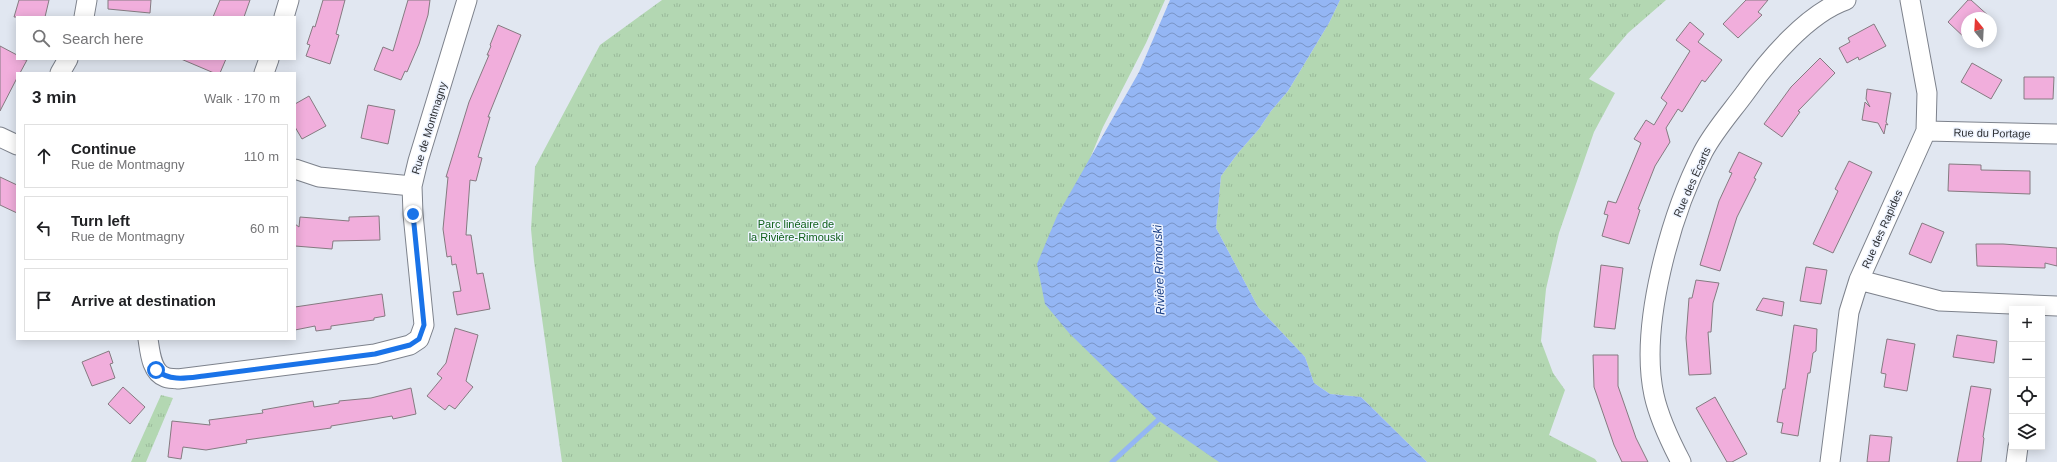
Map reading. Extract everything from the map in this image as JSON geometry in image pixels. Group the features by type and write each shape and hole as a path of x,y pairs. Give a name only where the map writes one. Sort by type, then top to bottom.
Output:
{"street":[{"path":"84,16 87,0"},
{"path":"284,16 289,0"},
{"name":"Rue de Montmagny","path":"148,340 150,354 156,370 165,377 178,379 375,354 410,345 419,339 424,325 413,214 412,186 418,161 467,0"},
{"name":"Rue des Écarts","path":"1681,462 1669,441 1654,395 1650,346 1658,282 1677,212 1703,151 1759,72 1793,36 1834,4 1846,0"},
{"name":"Rue des Rapides","path":"1830,462 1849,312 1860,280 1926,131 1927,93 1910,0"},
{"path":"61,72 67,60"},
{"path":"264,72 269,60"},
{"name":"Rue du Portage","path":"1926,131 2057,134"},
{"path":"0,137 16,145"},
{"path":"296,169 319,177 412,186"},
{"path":"1860,280 1940,302 2024,306"},
{"path":"2016,462 2018,450"}],"green space":[{"name":"Parc linéaire de la Rivière-Rimouski","path":"662,0 1165,0 1146,43 1103,127 1082,178 1239,462 562,462 534,261 531,229 535,167 600,45"},
{"path":"1340,0 1666,0 1628,33 1589,79 1615,93 1594,132 1559,233 1546,289 1541,341 1553,373 1565,390 1549,435 1595,459 1597,462 1427,462 1361,397 1330,394 1314,383 1305,357 1258,307 1216,228 1221,176 1288,91 1329,23"},
{"path":"161,395 173,398 146,462 131,462"}],"water":[{"name":"Rivière Rimouski","path":"1170,0 1340,0 1329,23 1288,91 1221,176 1216,228 1258,307 1305,357 1314,383 1330,394 1361,397 1427,462 1219,462 1158,420 1069,333 1045,304 1037,264 1057,216 1139,72"}],"building":[{"path":"19,0 49,0 45,16 14,17"},
{"path":"108,0 151,0 150,13 108,9"},
{"path":"220,0 250,0 244,16 213,16"},
{"path":"323,0 345,0 336,34 339,35 330,64 306,56 310,45 307,44 313,26 315,27"},
{"path":"408,0 430,0 428,15 419,44 407,72 405,71 401,80 374,70 383,47 393,51"},
{"path":"1746,0 1768,0 1758,12 1762,15 1738,38 1723,24"},
{"path":"1968,0 1971,0 1984,12 1961,12 1961,34 1948,22"},
{"path":"1690,22 1704,34 1698,42 1722,60 1705,82 1702,80 1682,112 1678,109 1666,128 1670,142 1655,166 1638,209 1640,210 1629,244 1602,236 1608,215 1604,214 1608,201 1616,203 1641,143 1634,139 1646,120 1654,125 1667,103 1661,98 1690,51 1676,40"},
{"path":"1874,24 1886,46 1859,60 1858,57 1847,63 1839,48 1850,42 1848,38"},
{"path":"498,25 521,35 488,117 490,117 478,157 482,158 476,181 470,180 466,235 471,235 477,274 483,273 490,309 457,315 453,292 461,291 456,264 452,265 451,256 447,257 443,229 448,177 446,177 469,102 489,55 487,55"},
{"path":"0,46 16,54 16,60 27,60 21,72 16,72 16,80 0,111"},
{"path":"1820,58 1835,73 1798,111 1800,112 1782,137 1764,124 1791,87"},
{"path":"183,60 226,60 220,72 212,72"},
{"path":"1972,63 2002,80 1991,99 1961,82"},
{"path":"2024,77 2054,77 2053,99 2024,99"},
{"path":"1867,89 1891,93 1886,122 1888,125 1886,124 1884,134 1878,123 1862,120 1865,102 1870,107 1866,99"},
{"path":"309,96 326,126 302,139 296,129 296,103"},
{"path":"368,105 395,110 388,144 361,138"},
{"path":"1739,152 1762,163 1754,178 1756,179 1737,217 1720,271 1700,265 1719,201 1732,173 1729,172"},
{"path":"1849,161 1872,172 1833,253 1813,244 1838,191 1835,189"},
{"path":"1949,164 1981,165 1981,170 2030,171 2030,194 1948,191"},
{"path":"0,177 16,185 16,213 0,205"},
{"path":"379,216 380,240 333,241 332,249 296,246 296,225 299,227 300,217 349,221 349,217"},
{"path":"1922,223 1944,232 1931,263 1909,254"},
{"path":"1976,244 2003,244 2057,248 2057,266 2045,263 2045,268 1977,266"},
{"path":"1601,265 1623,268 1615,329 1594,327"},
{"path":"1806,267 1827,270 1821,304 1800,301"},
{"path":"1696,280 1719,283 1713,303 1711,332 1708,332 1711,374 1689,375 1686,338 1689,298 1692,298"},
{"path":"382,294 385,316 374,318 374,320 331,326 331,329 316,331 315,326 296,330 296,307"},
{"path":"1763,298 1784,302 1782,316 1756,310"},
{"path":"1794,325 1817,329 1816,351 1813,353 1810,373 1808,373 1798,436 1781,433 1783,423 1777,422 1783,389 1785,389"},
{"path":"455,328 478,335 466,381 473,387 455,409 449,405 445,410 427,396 442,378 437,374 446,363"},
{"path":"1957,335 1997,341 1994,363 1953,357"},
{"path":"1887,339 1915,344 1907,391 1884,387 1886,374 1881,373"},
{"path":"109,351 113,363 110,364 115,378 92,386 82,362"},
{"path":"1593,355 1618,355 1618,386 1636,438 1648,462 1622,462 1614,445 1594,387"},
{"path":"1971,386 1991,389 1983,437 1981,462 1957,462"},
{"path":"123,387 145,407 130,424 108,404"},
{"path":"411,388 416,414 393,419 392,416 331,426 331,428 246,440 247,443 206,450 183,447 181,459 168,457 172,421 210,425 209,420 263,413 262,410 313,401 314,407 339,403 339,401 371,398"},
{"path":"1715,397 1747,454 1732,462 1727,462 1696,408"},
{"path":"1870,435 1892,437 1889,462 1867,462"}],"waterway":[{"path":"1112,462 1158,420"}],"route":[{"path":"156,370 165,377 178,379 375,354 410,345 419,339 424,325 413,214"}]}
